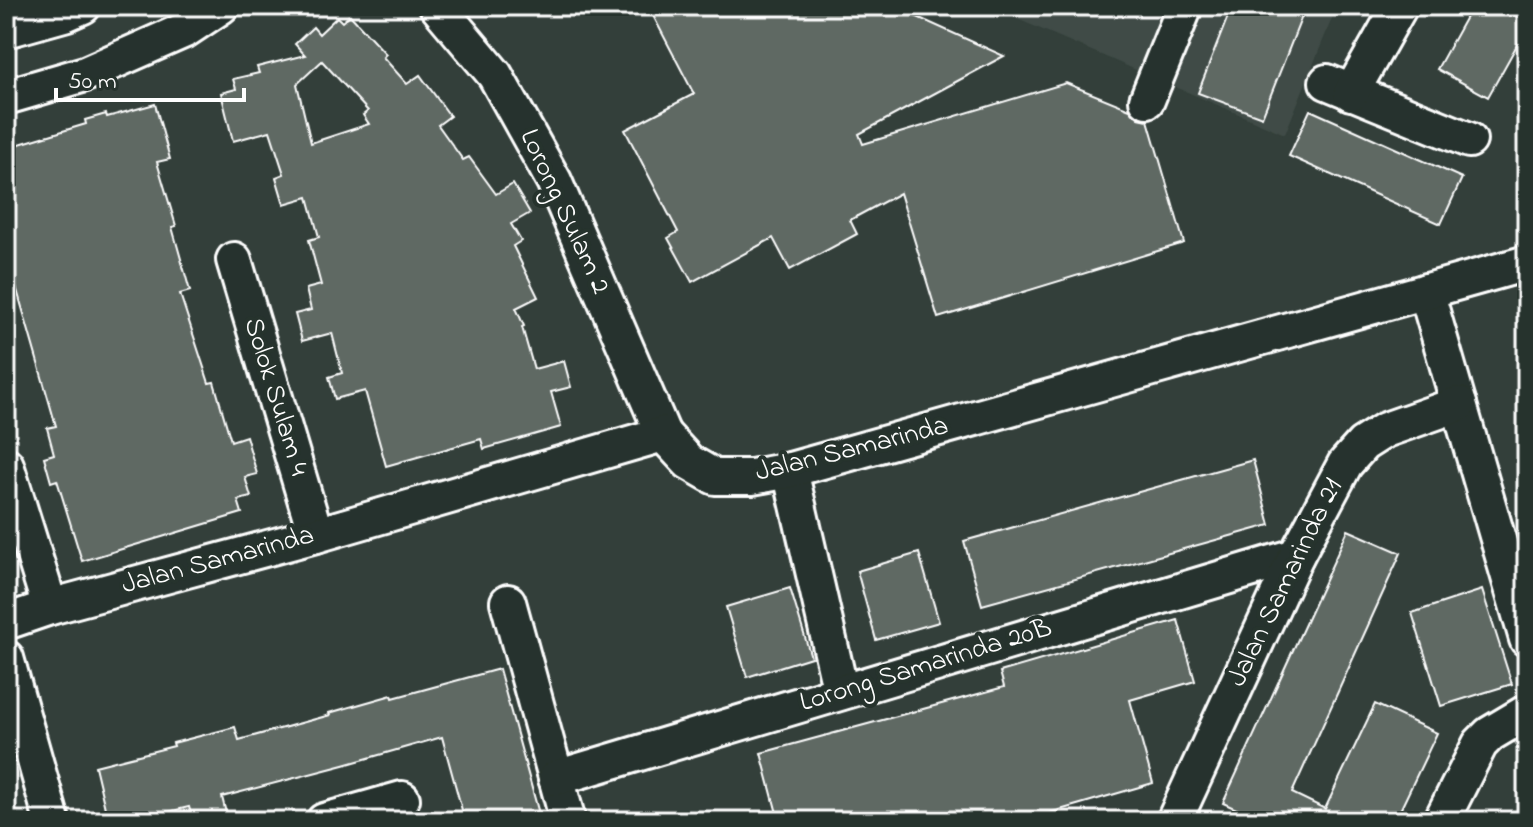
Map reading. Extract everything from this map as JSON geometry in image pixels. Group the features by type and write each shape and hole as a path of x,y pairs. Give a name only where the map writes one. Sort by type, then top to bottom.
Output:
{"street":[{"path":"6,97 85,74 185,30 221,6"},
{"name":"Lorong Sulam 2","path":"437,6 495,75 554,181 663,434"},
{"path":"1147,100 1185,6"},
{"path":"1400,6 1339,87 1469,140"},
{"path":"6,30 72,8"},
{"name":"Solok Sulam 4","path":"234,260 316,535"},
{"name":"Jalan Samarinda","path":"6,622 663,434 689,462 715,477 752,477 790,470 1527,263"},
{"path":"1426,291 1527,639"},
{"name":"Jalan Samarinda 21","path":"1174,821 1296,556 1345,464 1363,444 1385,430 1459,404"},
{"path":"6,465 50,607"},
{"path":"790,470 841,692"},
{"name":"Lorong Samarinda 20B","path":"556,778 1296,556"},
{"path":"508,602 568,821"},
{"path":"6,658 52,821"},
{"path":"1441,821 1480,744 1490,734 1527,712"},
{"path":"324,821 402,799"}],"shaded area":[{"path":"987,6 1337,6 1285,134"}],"building":[{"path":"648,6 893,6 1004,56 859,134 863,144 1066,83 1130,109 1139,118 1148,120 1184,243 938,318 900,193 850,220 857,234 790,270 773,238 692,282 668,238 678,232 625,130 694,94"},
{"path":"1232,6 1306,6 1262,117 1198,93"},
{"path":"1472,6 1527,6 1527,27 1488,97 1437,69"},
{"path":"350,15 386,54 383,57 407,84 420,75 450,116 438,125 463,160 469,157 496,194 513,184 530,213 511,224 521,241 513,246 538,297 516,308 524,326 534,369 564,361 571,387 551,392 561,427 484,449 481,439 386,466 365,391 335,399 329,377 342,373 332,333 302,341 295,314 311,310 306,289 321,285 309,240 319,237 308,197 284,204 276,177 284,174 270,131 233,141 221,93 236,89 233,79 259,73 257,67 305,55 295,44 313,27 319,34 337,17 342,22","holes":["322,61 368,111 363,115 369,124 311,143 297,84"]},
{"path":"155,104 170,159 157,162 176,226 172,227 190,291 180,294 209,383 214,382 231,441 246,436 257,474 245,477 251,497 238,500 242,513 82,561 57,480 51,482 44,457 54,454 47,428 56,426 13,276 6,278 6,148 86,124 85,120"},
{"path":"1310,110 1462,178 1441,224 1289,156"},
{"path":"1253,460 1270,525 982,605 964,541"},
{"path":"1348,530 1401,553 1292,793 1325,809 1375,704 1437,733 1395,821 1263,821 1223,803"},
{"path":"919,553 939,622 876,640 857,571"},
{"path":"790,588 811,657 747,677 726,607"},
{"path":"1482,590 1512,684 1441,706 1412,613"},
{"path":"1178,620 1195,681 1130,700 1153,783 1022,821 779,821 761,753 1004,687 1000,672"},
{"path":"499,669 541,821 465,821 442,737 222,797 228,821 193,821 189,807 131,821 108,821 95,766 235,727 239,740 392,695 393,698"}]}
